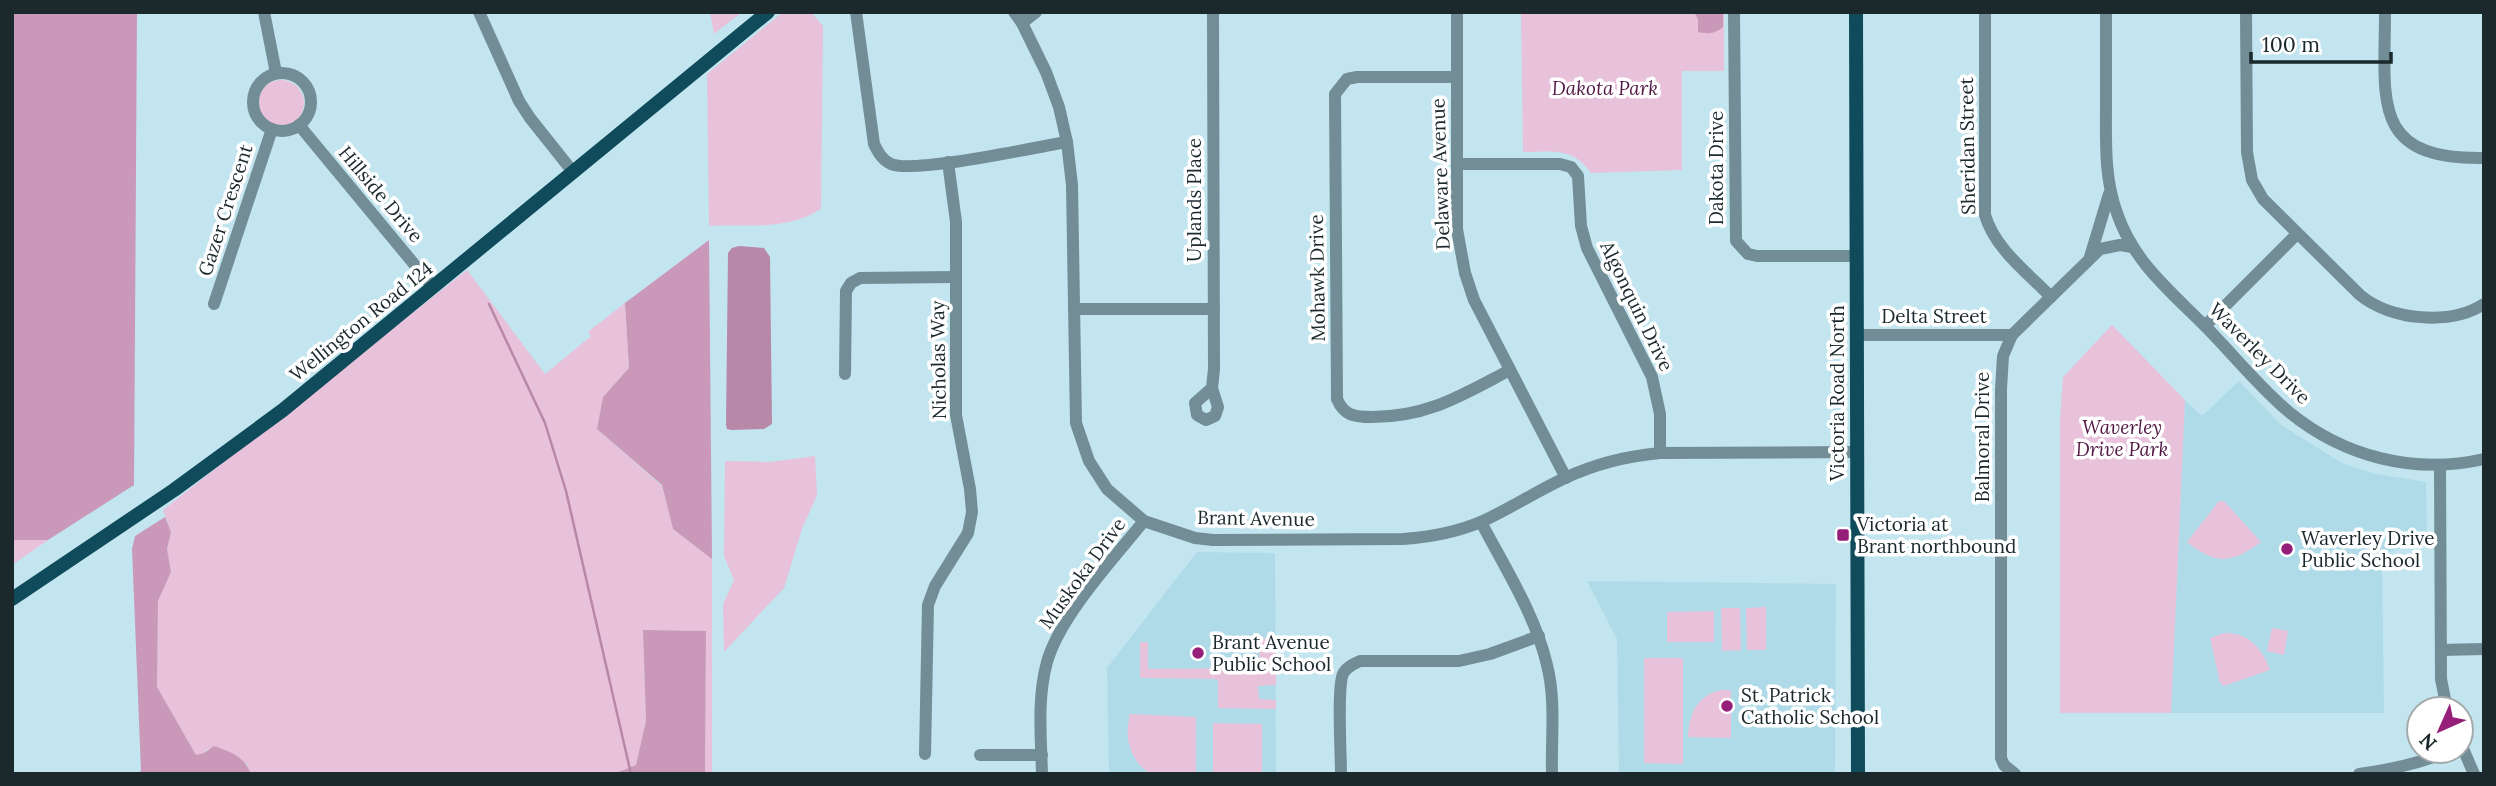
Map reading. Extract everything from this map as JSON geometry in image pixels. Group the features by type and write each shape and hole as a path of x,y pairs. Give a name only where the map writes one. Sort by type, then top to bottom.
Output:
{"main road":[{"name":"Wellington Road 124","path":"12,599 236,446 768,12"},
{"name":"Victoria Road North","path":"1856,12 1858,774"}],"street":[{"path":"264,12 276,73"},
{"path":"480,12 519,101 573,172"},
{"path":"856,12 874,144 880,156 892,164 906,166 948,162 1067,142"},
{"name":"Brant Avenue","path":"1014,12 1046,72 1059,107 1067,142 1072,185 1076,423 1088,461 1107,489 1144,521 1180,534 1213,540 1404,539 1448,533 1481,522 1566,478 1614,461 1660,453 1856,452"},
{"path":"1022,23 1036,12"},
{"name":"Uplands Place","path":"1212,388 1213,12"},
{"name":"Delaware Avenue","path":"1457,12 1457,229 1465,273 1474,300 1566,478"},
{"name":"Dakota Drive","path":"1734,12 1736,241 1748,254 1756,256 1855,256"},
{"name":"Sheridan Street","path":"1985,12 1985,215 1989,230 1998,244 2051,297"},
{"name":"Waverley Drive","path":"2106,12 2106,151 2110,190 2132,247 2153,276 2289,412 2338,444 2368,456 2405,463 2440,466 2484,459"},
{"path":"2246,12 2247,152 2249,172 2260,195 2360,295 2388,312 2400,315 2452,315 2484,304"},
{"path":"2385,12 2387,106 2399,131 2412,144 2430,153 2454,158 2484,158"},
{"path":"276,73 288,73 306,86 310,107 299,125 290,129 272,129 258,117 253,98 261,81 276,73"},
{"name":"Mohawk Drive","path":"1457,77 1357,77 1347,79 1335,94 1337,399 1341,408 1355,417 1408,415 1449,401 1510,370"},
{"name":"Hillside Drive","path":"299,125 433,287"},
{"name":"Gazer Crescent","path":"214,304 272,129"},
{"name":"Nicholas Way","path":"925,754 928,605 935,586 968,533 972,512 956,415 956,222 948,162"},
{"name":"Algonquin Drive","path":"1457,164 1560,164 1571,167 1578,176 1581,226 1587,248 1653,377 1660,414 1660,453"},
{"name":"Waverley Drive","path":"2089,259 2110,190"},
{"path":"2205,326 2297,234"},
{"name":"Balmoral Drive","path":"2015,774 2004,765 2001,758 2003,356 2012,335 2100,249 2110,246 2132,247"},
{"path":"845,374 846,291 852,283 860,278 956,277"},
{"path":"1074,309 1214,309"},
{"name":"Delta Street","path":"1856,335 2012,335"},
{"path":"2440,466 2441,679 2444,695"},
{"name":"Muskoka Drive","path":"1042,774 1042,695 1053,644 1065,623 1144,521"},
{"path":"1481,522 1539,636 1548,667 1551,690 1552,774"},
{"path":"1341,774 1340,689 1343,674 1350,666 1360,662 1459,661 1490,654 1539,636"},
{"path":"2441,650 2484,649"},
{"path":"980,755 1042,755"},
{"path":"2359,774 2413,765"}],"shaded area":[{"path":"12,12 137,12 134,485 48,540 12,540"},
{"path":"1694,12 1723,12 1723,27 1711,33 1698,32 1698,19"},
{"path":"709,240 712,559 673,529 662,485 597,429 603,397 629,368 625,303"},
{"path":"739,246 764,248 770,257 772,424 764,429 731,430 727,429 726,425 728,253"},
{"name":"Waverley Drive Public School","path":"2239,381 2281,425 2342,463 2372,473 2426,482 2427,539 2389,552 2382,560 2384,713 2171,713 2185,400 2202,416"},
{"path":"165,517 171,532 167,549 171,572 158,601 157,687 196,755 214,746 241,759 251,774 139,774 141,770 132,549 135,536"},
{"name":"Brant Avenue Public School","path":"1197,552 1275,553 1276,774 1109,774 1107,668"},
{"name":"St. Patrick Catholic School","path":"1587,581 1836,584 1835,774 1619,774 1617,639"},
{"path":"643,630 706,631 705,774 613,774 636,765 646,721"}],"green space":[{"path":"710,12 742,12 714,34"},
{"path":"783,12 811,12 823,26 821,209 795,221 781,224 709,226 707,74"},
{"name":"Dakota Park","path":"1521,12 1724,12 1724,71 1682,71 1682,170 1591,173 1584,164 1569,154 1523,152"},
{"path":"281,80 297,87 304,103 297,119 281,126 265,119 258,103 265,87"},
{"path":"467,270 545,374 591,336 588,332 625,303 629,368 603,397 597,429 662,486 673,529 712,559 712,774 705,774 706,631 643,630 646,721 636,765 613,774 251,774 247,764 208,749 196,755 157,687 158,601 171,572 167,549 171,532 163,510"},
{"name":"Waverley Drive Park","path":"2112,325 2185,400 2171,713 2060,713 2060,419 2063,377"},
{"path":"815,456 817,495 802,529 784,588 724,652 723,604 734,580 724,556 725,461 770,462"},
{"path":"2219,501 2224,501 2261,542 2233,558 2207,555 2187,542"},
{"path":"12,540 48,540 12,565"},
{"path":"1766,607 1766,650 1747,650 1746,608"},
{"path":"1721,608 1740,608 1741,650 1722,651"},
{"path":"1714,611 1714,642 1667,642 1667,612"},
{"path":"2272,628 2288,631 2284,655 2267,651"},
{"path":"2224,633 2247,638 2258,648 2270,670 2224,686 2220,683 2210,638"},
{"path":"1276,638 1276,685 1258,686 1259,699 1276,700 1276,709 1218,708 1218,681 1215,679 1140,678 1140,642 1148,642 1148,669 1259,668 1260,639"},
{"path":"1644,658 1683,658 1683,764 1644,763"},
{"path":"1721,690 1731,690 1731,738 1688,737 1690,720 1700,701"},
{"path":"1130,714 1196,717 1196,774 1150,774 1143,768 1137,762 1128,739"},
{"path":"1213,723 1262,724 1262,774 1213,774"}],"waterway":[{"path":"489,304 545,423 566,491 631,774"}],"place":[{"name":"Victoria at Brant northbound","path":"1843,535"},
{"name":"Waverley Drive Public School","path":"2287,549"},
{"name":"Brant Avenue Public School","path":"1198,653"},
{"name":"St. Patrick Catholic School","path":"1727,706"}]}
